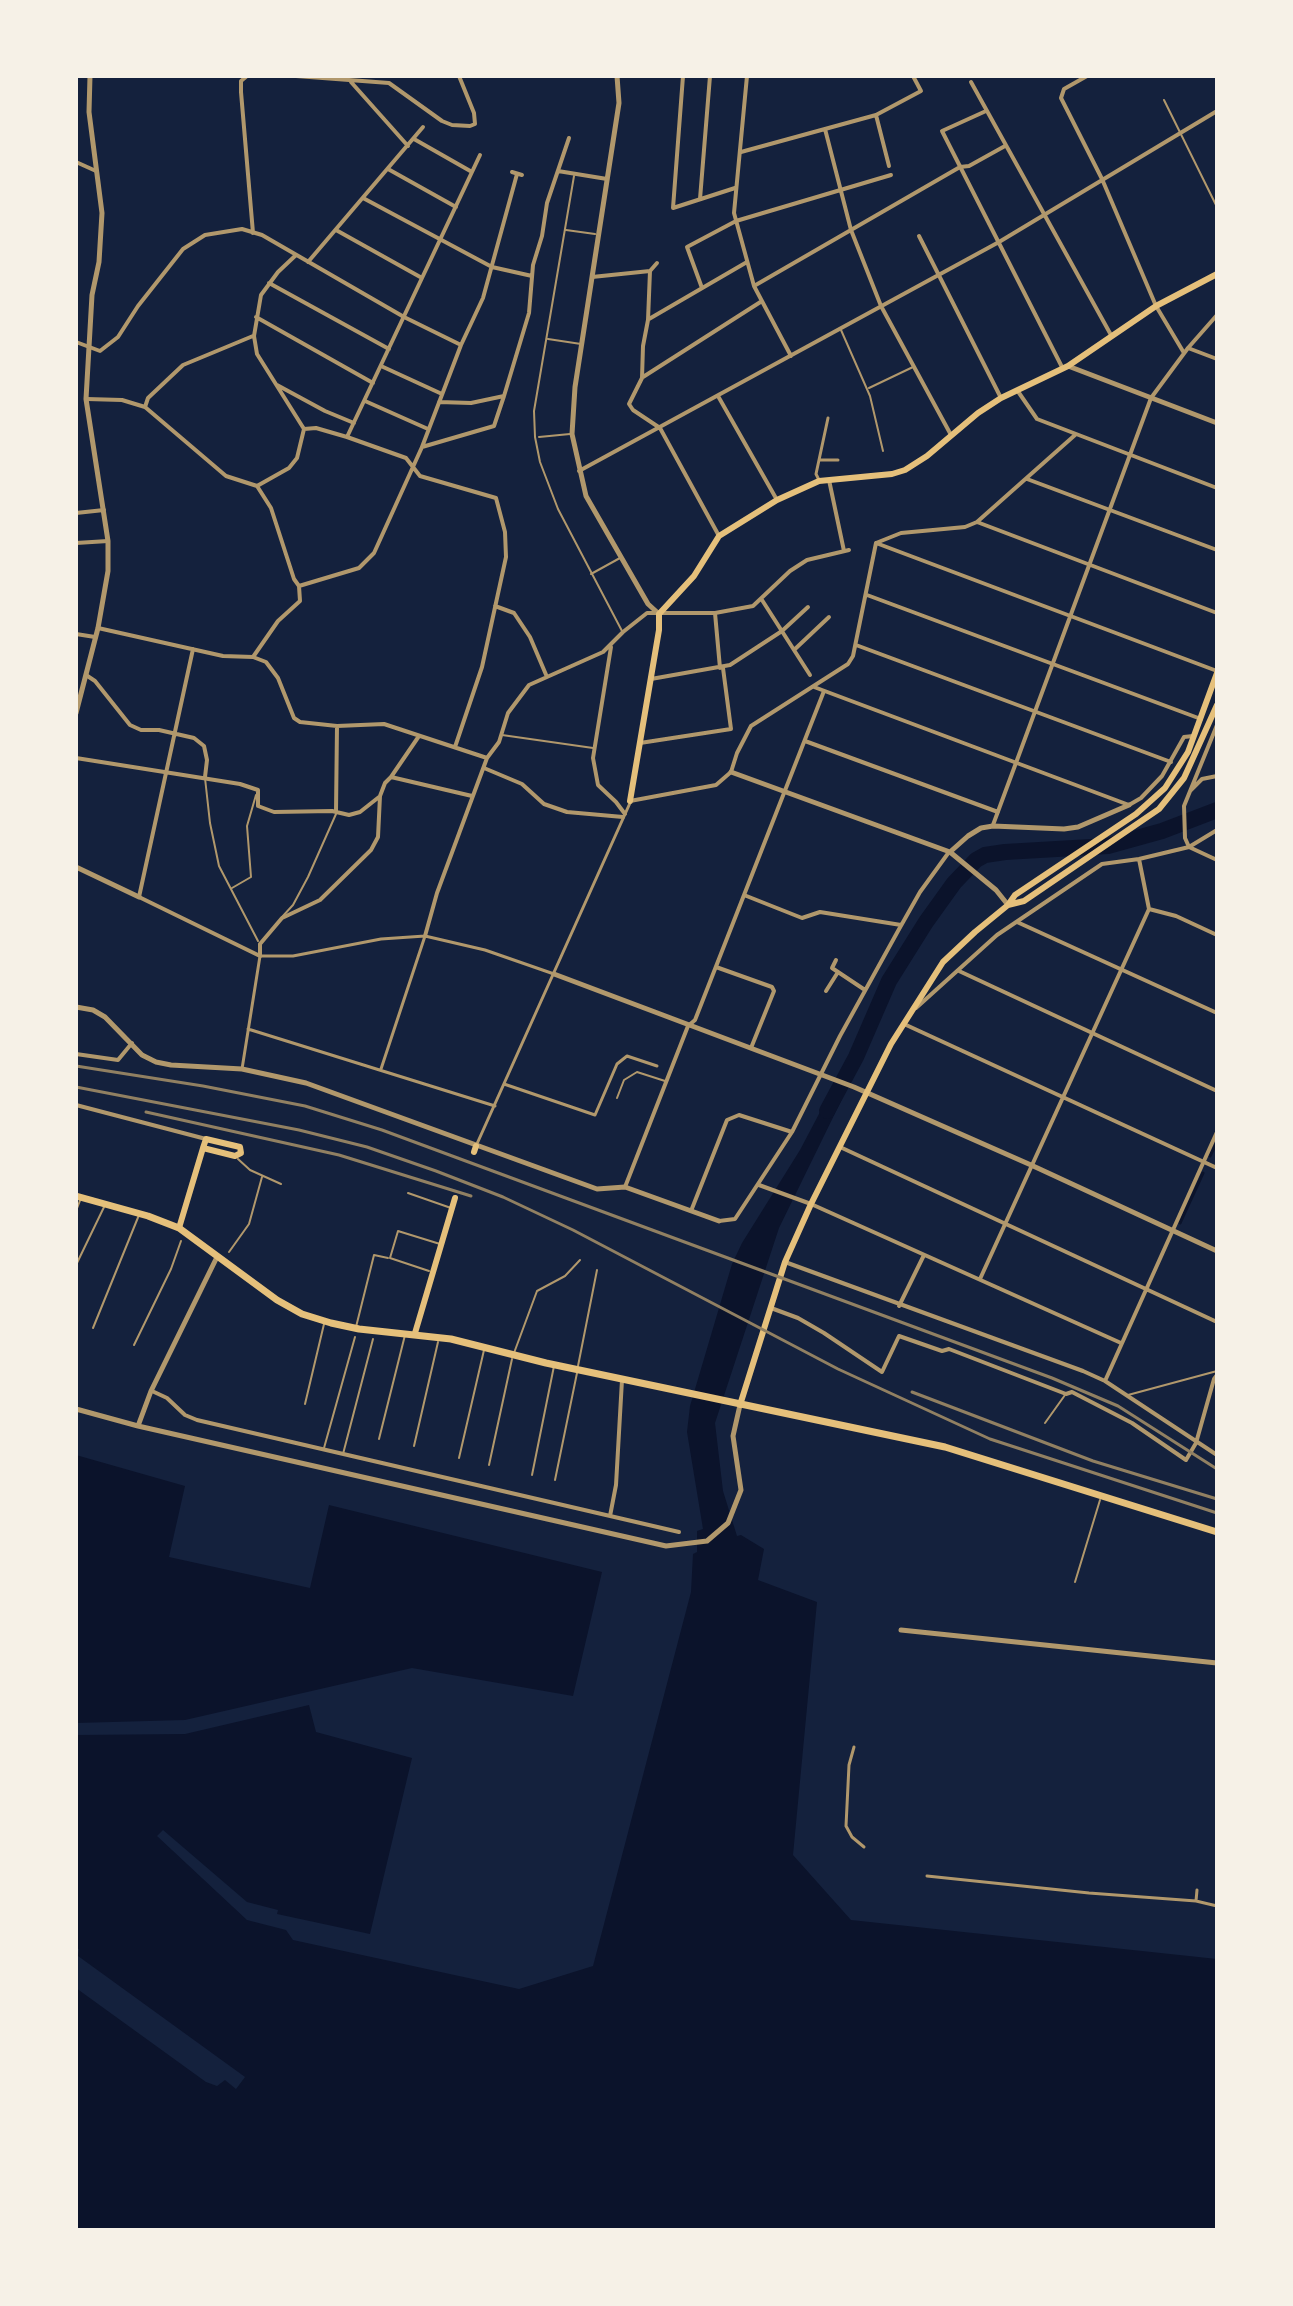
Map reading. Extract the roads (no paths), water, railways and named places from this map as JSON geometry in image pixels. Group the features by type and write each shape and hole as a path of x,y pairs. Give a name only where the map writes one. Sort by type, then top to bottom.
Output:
{"highway":[{"path":"79,1196 179,1228 277,1300 302,1314 356,1333 410,1333 439,1337 622,1380 945,1447 1217,1532"}],"main road":[{"path":"630,801 659,630 659,614 694,576 719,536 777,500 819,481 905,470 1001,398 1065,367 1156,306 1217,274"},
{"path":"740,1405 785,1262 837,1146 910,1013 943,962 1008,905 1015,895 1149,804 1176,773 1195,735 1217,672"},
{"path":"1008,905 1024,901 1159,809 1184,778 1215,724 1217,705"},
{"path":"179,1228 203,1148 206,1139 240,1147 241,1153 235,1156 203,1148"},
{"path":"410,1333 455,1198"}],"street":[{"path":"76,713 98,628 108,571 108,541 86,399 92,295 99,262 102,213 89,112 90,76"},
{"path":"247,76 241,81 241,92 253,233"},
{"path":"296,76 389,83 442,121 470,126 475,124 474,113 459,76"},
{"path":"617,76 619,103 582,344 572,434 586,496 648,604 659,614"},
{"path":"683,76 673,208 735,188"},
{"path":"700,199 710,76"},
{"path":"747,76 735,188 736,221 754,286 791,356"},
{"path":"741,152 876,115 921,91 913,76"},
{"path":"1087,76 1064,89 1061,98 1102,179 1156,306 1184,353"},
{"path":"350,80 408,146"},
{"path":"971,82 1112,337"},
{"path":"986,111 942,131 1065,367 1217,423"},
{"path":"579,471 999,242 1217,111"},
{"path":"876,115 889,166"},
{"path":"308,263 423,127"},
{"path":"825,129 851,230 881,306 953,437"},
{"path":"422,447 494,426 529,313 532,276 547,203 569,138"},
{"path":"414,139 472,172"},
{"path":"754,286 960,167 969,166 1005,146"},
{"path":"347,437 480,155"},
{"path":"76,162 96,171"},
{"path":"388,169 456,207"},
{"path":"558,171 608,179"},
{"path":"299,586 359,568 374,553 422,447 461,345 483,298 517,174"},
{"path":"702,288 687,247 736,221 891,175"},
{"path":"363,198 492,267 532,276"},
{"path":"76,342 100,351 118,337 183,249 205,235 242,229 461,345"},
{"path":"336,230 422,278"},
{"path":"919,236 1001,398"},
{"path":"257,486 289,468 297,458 304,429 257,354 254,336 261,295 296,255"},
{"path":"648,320 747,262"},
{"path":"657,263 650,271 642,378 629,404 660,428 719,536"},
{"path":"592,277 650,271"},
{"path":"269,283 389,349"},
{"path":"642,378 762,301"},
{"path":"993,826 1151,398 1217,315"},
{"path":"255,317 373,383"},
{"path":"145,407 148,398 183,365 254,336"},
{"path":"1188,348 1217,359"},
{"path":"381,366 442,394"},
{"path":"274,384 354,423"},
{"path":"1017,390 1037,419 1217,488"},
{"path":"439,402 471,403 504,396"},
{"path":"718,396 777,500"},
{"path":"86,399 122,400 145,407 226,476 257,486 271,508 299,586 300,601 278,621 253,657"},
{"path":"365,401 428,429"},
{"path":"819,481 816,474 828,418"},
{"path":"304,429 316,428 406,458 420,476 496,498 505,532 506,557 482,667 455,747"},
{"path":"876,543 901,533 965,527 977,522 1075,435"},
{"path":"819,460 838,460"},
{"path":"1027,479 1217,550"},
{"path":"381,1069 472,796 508,713 516,702 529,685 583,663 611,647 623,632 647,613 715,613 753,606 790,571 807,560 846,550 829,480"},
{"path":"76,513 104,510"},
{"path":"977,522 1217,613"},
{"path":"76,543 108,541"},
{"path":"475,1149 630,801 716,785 731,772 744,736 751,726 848,664 856,645 876,543"},
{"path":"876,543 1071,614 1217,672"},
{"path":"867,595 1201,719"},
{"path":"761,599 810,675"},
{"path":"495,606 514,613 530,637 547,677"},
{"path":"651,680 721,668 782,631 808,607"},
{"path":"640,743 731,729 715,613"},
{"path":"794,650 829,617"},
{"path":"98,628 223,656 253,657 266,662 278,678 294,718 300,722 337,726 384,724 487,758"},
{"path":"76,634 95,637"},
{"path":"856,645 1171,762"},
{"path":"611,647 593,748 594,775 598,785 624,816"},
{"path":"139,897 193,649"},
{"path":"86,675 95,681 130,725 141,730 159,730 194,738 204,746 207,760 205,777"},
{"path":"814,687 1129,805"},
{"path":"625,1187 688,1026 695,1020 824,691"},
{"path":"1215,724 1184,806 1185,838 1189,847 1217,860"},
{"path":"336,812 337,726"},
{"path":"76,1007 93,1010 105,1017 142,1055 171,1065 242,1069 306,1083 475,1149 597,1189 625,1187 719,1221 735,1219 825,1076 865,990 920,892 968,836 981,828 993,826 1078,827 1129,805 1148,792 1171,762 1184,737 1195,735"},
{"path":"242,1069 260,944 282,918 320,900 371,850 378,837 380,796 385,783 419,736"},
{"path":"805,741 998,812"},
{"path":"76,758 205,777 258,790 257,803 267,811 349,815 360,812 380,796"},
{"path":"484,768 522,784 544,804 567,812 624,816"},
{"path":"731,772 952,854 996,890 1008,905"},
{"path":"1189,791 1202,779 1217,776"},
{"path":"391,777 472,796"},
{"path":"910,1013 997,935 1102,864 1189,847 1217,830"},
{"path":"980,1279 1149,909 1139,859"},
{"path":"76,867 260,956 293,956 381,939 425,936 485,950 854,1087 1217,1251"},
{"path":"744,895 802,918 820,912 901,925"},
{"path":"1149,909 1176,916 1217,935"},
{"path":"1017,922 1217,1013"},
{"path":"836,960 832,968 865,990"},
{"path":"716,967 772,987 774,991 751,1048"},
{"path":"959,971 1217,1091"},
{"path":"826,991 838,972"},
{"path":"904,1024 1217,1168"},
{"path":"248,1029 495,1106"},
{"path":"76,1054 118,1060 132,1043"},
{"path":"504,1084 595,1115 617,1064 627,1056 657,1066"},
{"path":"76,1105 206,1139"},
{"path":"691,1211 727,1120 739,1115 792,1132"},
{"path":"1105,1381 1217,1132"},
{"path":"837,1146 1217,1322"},
{"path":"759,1185 811,1204 1121,1343"},
{"path":"899,1306 924,1255"},
{"path":"138,1426 151,1391 218,1256"},
{"path":"785,1262 1105,1381 1217,1455"},
{"path":"771,1308 798,1318 882,1372 899,1336 942,1351 949,1349 1066,1394 1072,1392 1105,1408 1186,1460 1196,1443 1217,1373"},
{"path":"610,1516 616,1485 622,1380"},
{"path":"151,1391 167,1398 185,1415 197,1420 679,1532"},
{"path":"76,1409 138,1426 666,1546 707,1541 728,1523 741,1490 733,1436 740,1405"},
{"path":"901,1630 1217,1663"},
{"path":"854,1747 849,1765 846,1826 852,1837 864,1847"},
{"path":"927,1876 1196,1901 1217,1906"},
{"path":"1196,1901 1197,1890"}],"lane":[{"path":"1164,100 1217,207"},
{"path":"574,174 534,411 535,437 540,462 558,509 623,632"},
{"path":"565,230 599,235"},
{"path":"841,328 868,389 883,451"},
{"path":"547,339 582,344"},
{"path":"868,389 914,367"},
{"path":"539,437 572,434"},
{"path":"591,574 621,557"},
{"path":"501,735 593,748"},
{"path":"205,777 219,866 260,944"},
{"path":"230,889 251,877 247,826 258,790"},
{"path":"282,918 308,877 336,812"},
{"path":"617,1098 624,1080 637,1072 666,1082"},
{"path":"235,1156 250,1170 281,1184"},
{"path":"229,1252 249,1224 262,1177"},
{"path":"408,1193 452,1208"},
{"path":"76,1211 79,1196"},
{"path":"76,1265 105,1204"},
{"path":"93,1328 139,1214"},
{"path":"390,1258 398,1231 441,1244"},
{"path":"134,1345 171,1269 181,1241"},
{"path":"324,1449 374,1255 432,1272"},
{"path":"489,1465 513,1355 537,1291 565,1276 580,1260"},
{"path":"555,1480 597,1270"},
{"path":"305,1404 325,1320"},
{"path":"379,1439 410,1333"},
{"path":"414,1446 439,1337"},
{"path":"343,1454 373,1339"},
{"path":"459,1458 485,1347"},
{"path":"532,1475 554,1365"},
{"path":"1127,1396 1217,1373"},
{"path":"1045,1423 1066,1394"},
{"path":"1075,1582 1102,1495"}],"water":[{"path":"830,1093 843,1097 779,1228 715,1423 723,1491 737,1536 741,1535 764,1549 758,1580 817,1602 793,1855 851,1920 1217,1959 1217,2230 76,2230 76,1735 185,1734 309,1705 316,1732 412,1758 370,1934 277,1914 278,1910 247,1902 163,1830 157,1836 247,1920 286,1930 293,1940 519,1989 593,1966 691,1592 697,1531 703,1529 687,1432 690,1406 732,1264"},
{"path":"76,1455 185,1486 169,1557 310,1588 329,1505 602,1572 573,1696 412,1668 185,1720 76,1723"}],"waterway":[{"path":"827,1111 856,1057 889,981 954,883 976,860 985,855 1005,852 1108,846 1162,831 1217,810"},
{"path":"1210,1156 1217,1142"},
{"path":"1180,1223 1203,1173"}],"railway":[{"path":"76,1066 305,1106 382,1130 1052,1378 1118,1406 1217,1469"},
{"path":"76,1087 299,1130 367,1147 436,1171 503,1197 573,1230 838,1369 990,1439 1217,1513"},
{"path":"146,1112 339,1155 471,1196"},
{"path":"912,1392 1093,1461 1217,1499"}]}
